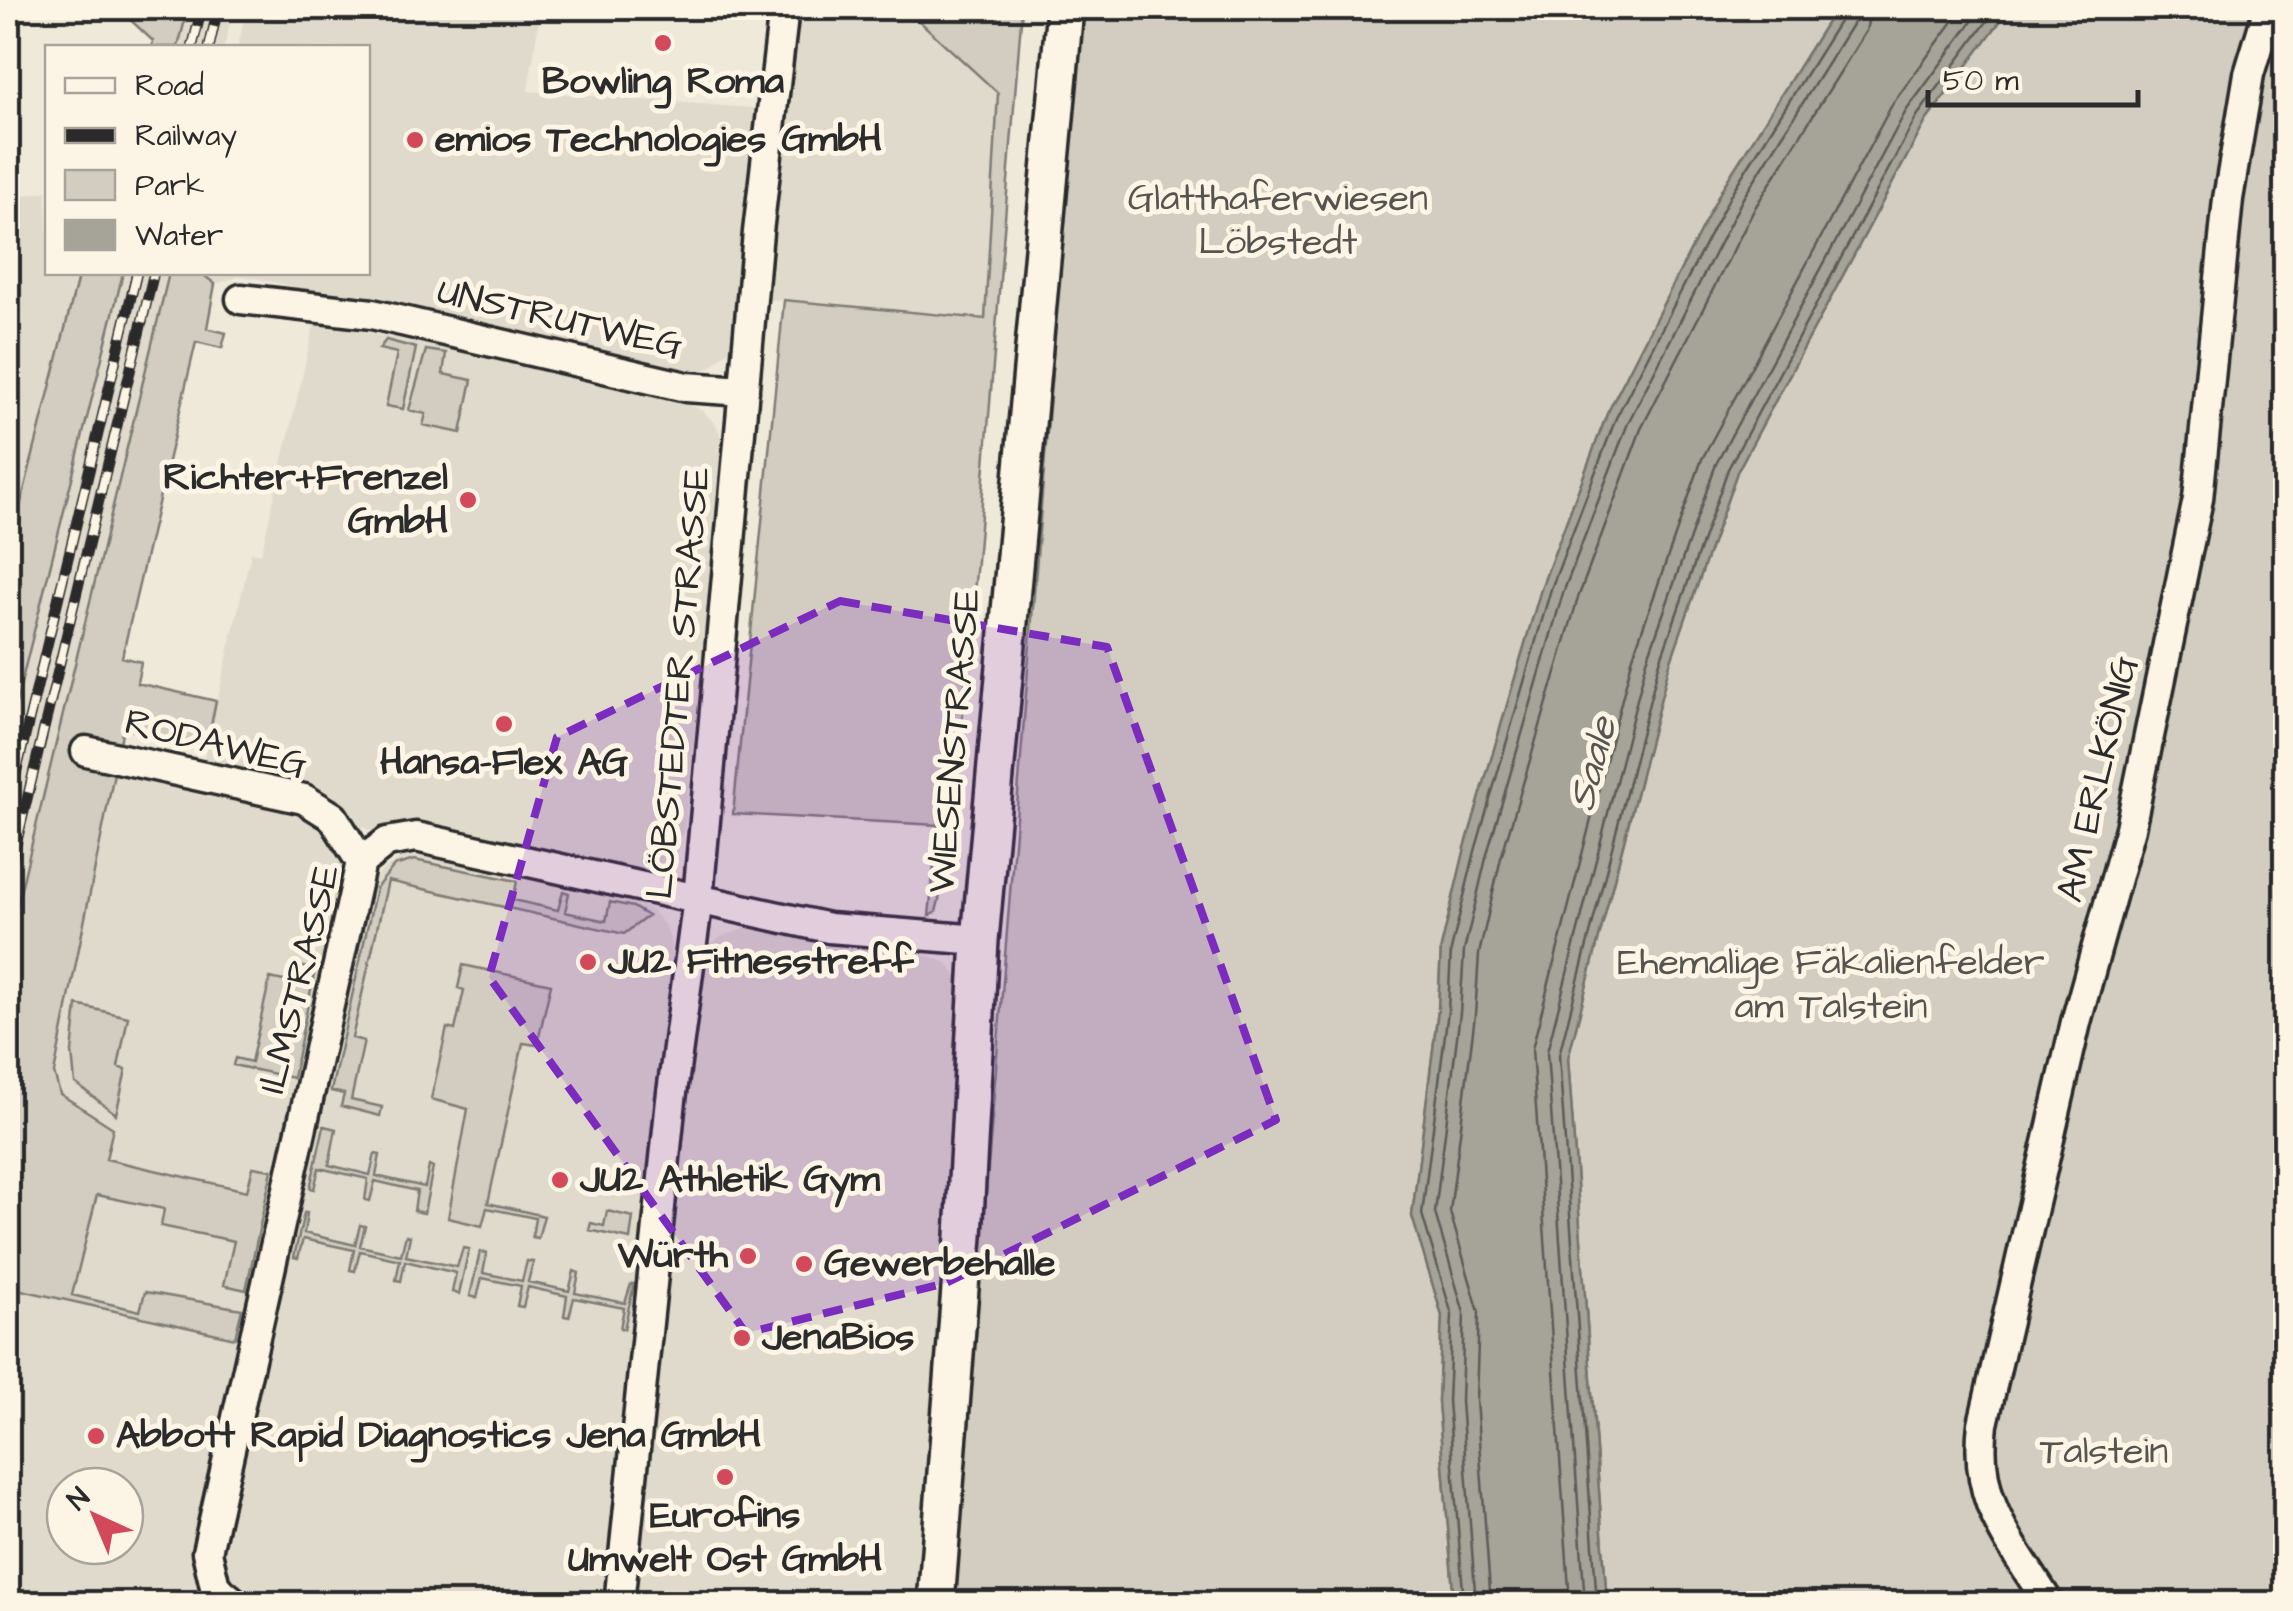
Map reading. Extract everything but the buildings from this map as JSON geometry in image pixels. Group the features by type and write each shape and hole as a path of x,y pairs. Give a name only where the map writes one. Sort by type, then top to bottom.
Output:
{"street":[{"name":"LÖBSTEDTER STRASSE","path":"619,1604 671,1100 698,898 758,232 784,8"},
{"name":"WIESENSTRASSE","path":"936,1604 964,1236 980,940 1066,8"},
{"name":"AM ERLKÖNIG","path":"2049,1604 1988,1505 1979,1454 1983,1424 2076,1022 2130,828 2198,499 2228,199 2250,74 2269,8"},
{"name":"UNSTRUTWEG","path":"241,298 372,314 686,387 744,391"},
{"name":"RODAWEG","path":"86,750 304,799 333,818 361,862"},
{"name":"ILMSTRASSE","path":"236,1604 215,1587 208,1552 361,862 387,842 416,837 829,928 980,940"}],"highlighted area":[{"path":"840,601 1107,647 1276,1120 946,1283 746,1333 489,977 557,737"}],"shaded area":[{"path":"188,8 234,8 225,45 179,45"},
{"path":"246,8 541,8 528,91 765,109 736,337 731,349 709,368 674,372 259,279 242,276 215,284 203,277 202,275 370,275 370,45 238,45"},
{"path":"798,8 905,8 998,93 985,319 766,299"},
{"path":"45,191 45,275 78,275 8,554 8,198"},
{"path":"123,275 169,275 8,943 8,736"},
{"path":"315,321 682,401 703,411 717,426 722,440 722,471 685,826 678,850 662,864 632,872 373,832 202,768 251,552 261,554"},
{"path":"81,762 288,803 321,822 344,857 344,877 194,1556 198,1588 208,1603 8,1604 8,1085"},
{"path":"401,858 451,858 628,898 652,910 670,939 672,956 605,1603 266,1603 246,1596 230,1579 226,1567 224,1541 369,889 381,871"},
{"path":"750,927 929,956 947,963 958,978 949,1272 923,1603 632,1604 701,958 722,936"}],"green space":[{"path":"109,8 188,8 179,45 152,45 153,41 120,10"},
{"path":"905,8 1022,8 962,722 939,900 936,912 929,916 938,825 733,814 784,300 985,319 998,93"},
{"name":"Glatthaferwiesen Löbstedt","path":"1081,8 1836,8 1723,187 1607,414 1542,586 1465,848 1441,948 1438,1010 1412,1216 1442,1316 1438,1401 1454,1603 953,1604"},
{"name":"Ehemalige Fäkalienfelder am Talstein","path":"2010,8 2285,8 2285,1603 1607,1603 1568,1058 1669,666 1737,472 1926,121"},
{"path":"78,275 123,275 8,736 8,554"},
{"path":"169,275 204,275 215,284 207,328 226,333 222,348 196,342 122,657 141,662 137,683 216,701 207,746 123,728 54,1073 60,1094 113,1128 106,1159 247,1191 253,1167 272,1170 246,1290 224,1285 234,1241 161,1226 164,1209 97,1195 72,1295 140,1311 145,1292 242,1309 235,1338 8,1287 8,943"},
{"path":"386,340 416,348 403,409 386,406 397,353 379,349"},
{"path":"426,350 446,353 443,374 472,380 461,433 423,425 426,414 409,410"},
{"path":"414,860 517,881 513,900 558,910 563,891 569,893 565,912 606,921 610,902 633,907 648,916 624,934 388,881 352,1038 364,1041 351,1100 382,1107 380,1116 341,1106 344,1094 331,1091 376,888 394,866"},
{"path":"292,964 315,970 293,1078 233,1065 235,1058 251,1062 270,978 288,982"},
{"path":"463,965 551,984 537,1045 523,1043 488,1203 544,1216 538,1238 532,1237 535,1218 487,1208 482,1226 448,1218 468,1109 431,1099 447,1028 455,1030 464,990 458,988"},
{"path":"77,1005 128,1017 118,1067 126,1070 116,1114 75,1083 72,1052"},
{"path":"324,1126 336,1129 329,1165 370,1175 375,1154 380,1155 376,1176 425,1187 429,1166 433,1168 424,1213 414,1211 417,1191 375,1181 370,1201 365,1200 368,1179 319,1168 314,1189 310,1188"},
{"path":"607,1211 633,1217 630,1239 589,1230 591,1223 604,1226"},
{"path":"304,1213 304,1233 355,1245 360,1225 365,1226 360,1246 401,1255 406,1235 410,1236 406,1256 457,1267 463,1248 469,1249 459,1294 452,1292 456,1273 405,1261 401,1281 396,1280 400,1260 360,1251 355,1271 350,1270 354,1250 303,1239 298,1258 294,1257"},
{"path":"480,1252 487,1253 483,1273 522,1281 527,1261 533,1262 528,1282 569,1291 574,1271 579,1273 575,1293 625,1303 634,1284 624,1329 620,1328 624,1308 574,1298 569,1317 564,1316 567,1296 528,1287 523,1307 517,1306 521,1286 482,1278 477,1298 470,1296"}],"water":[{"name":"Saale","path":"1836,8 2010,8 1926,121 1737,472 1669,666 1568,1058 1607,1603 1454,1603 1438,1401 1442,1316 1412,1216 1438,1010 1441,948 1465,848 1542,586 1607,414 1723,187"}],"railway":[{"path":"193,45 202,8"},
{"path":"210,45 218,8"},
{"path":"8,807 136,275"},
{"path":"8,878 153,275"}],"place":[{"name":"Bowling Roma","path":"663,43"},
{"name":"emios Technologies GmbH","path":"415,140"},
{"name":"Richter+Frenzel GmbH","path":"468,500"},
{"name":"Hansa-Flex AG","path":"504,724"},
{"name":"JU2 Fitnesstreff","path":"588,962"},
{"name":"JU2 Athletik Gym","path":"560,1180"},
{"name":"Würth","path":"748,1256"},
{"name":"Gewerbehalle","path":"804,1264"},
{"name":"JenaBios","path":"742,1338"},
{"name":"Abbott Rapid Diagnostics Jena GmbH","path":"96,1436"},
{"name":"Eurofins Umwelt Ost GmbH","path":"725,1477"}],"park label":[{"name":"Talstein","path":"2104,1452"}]}
